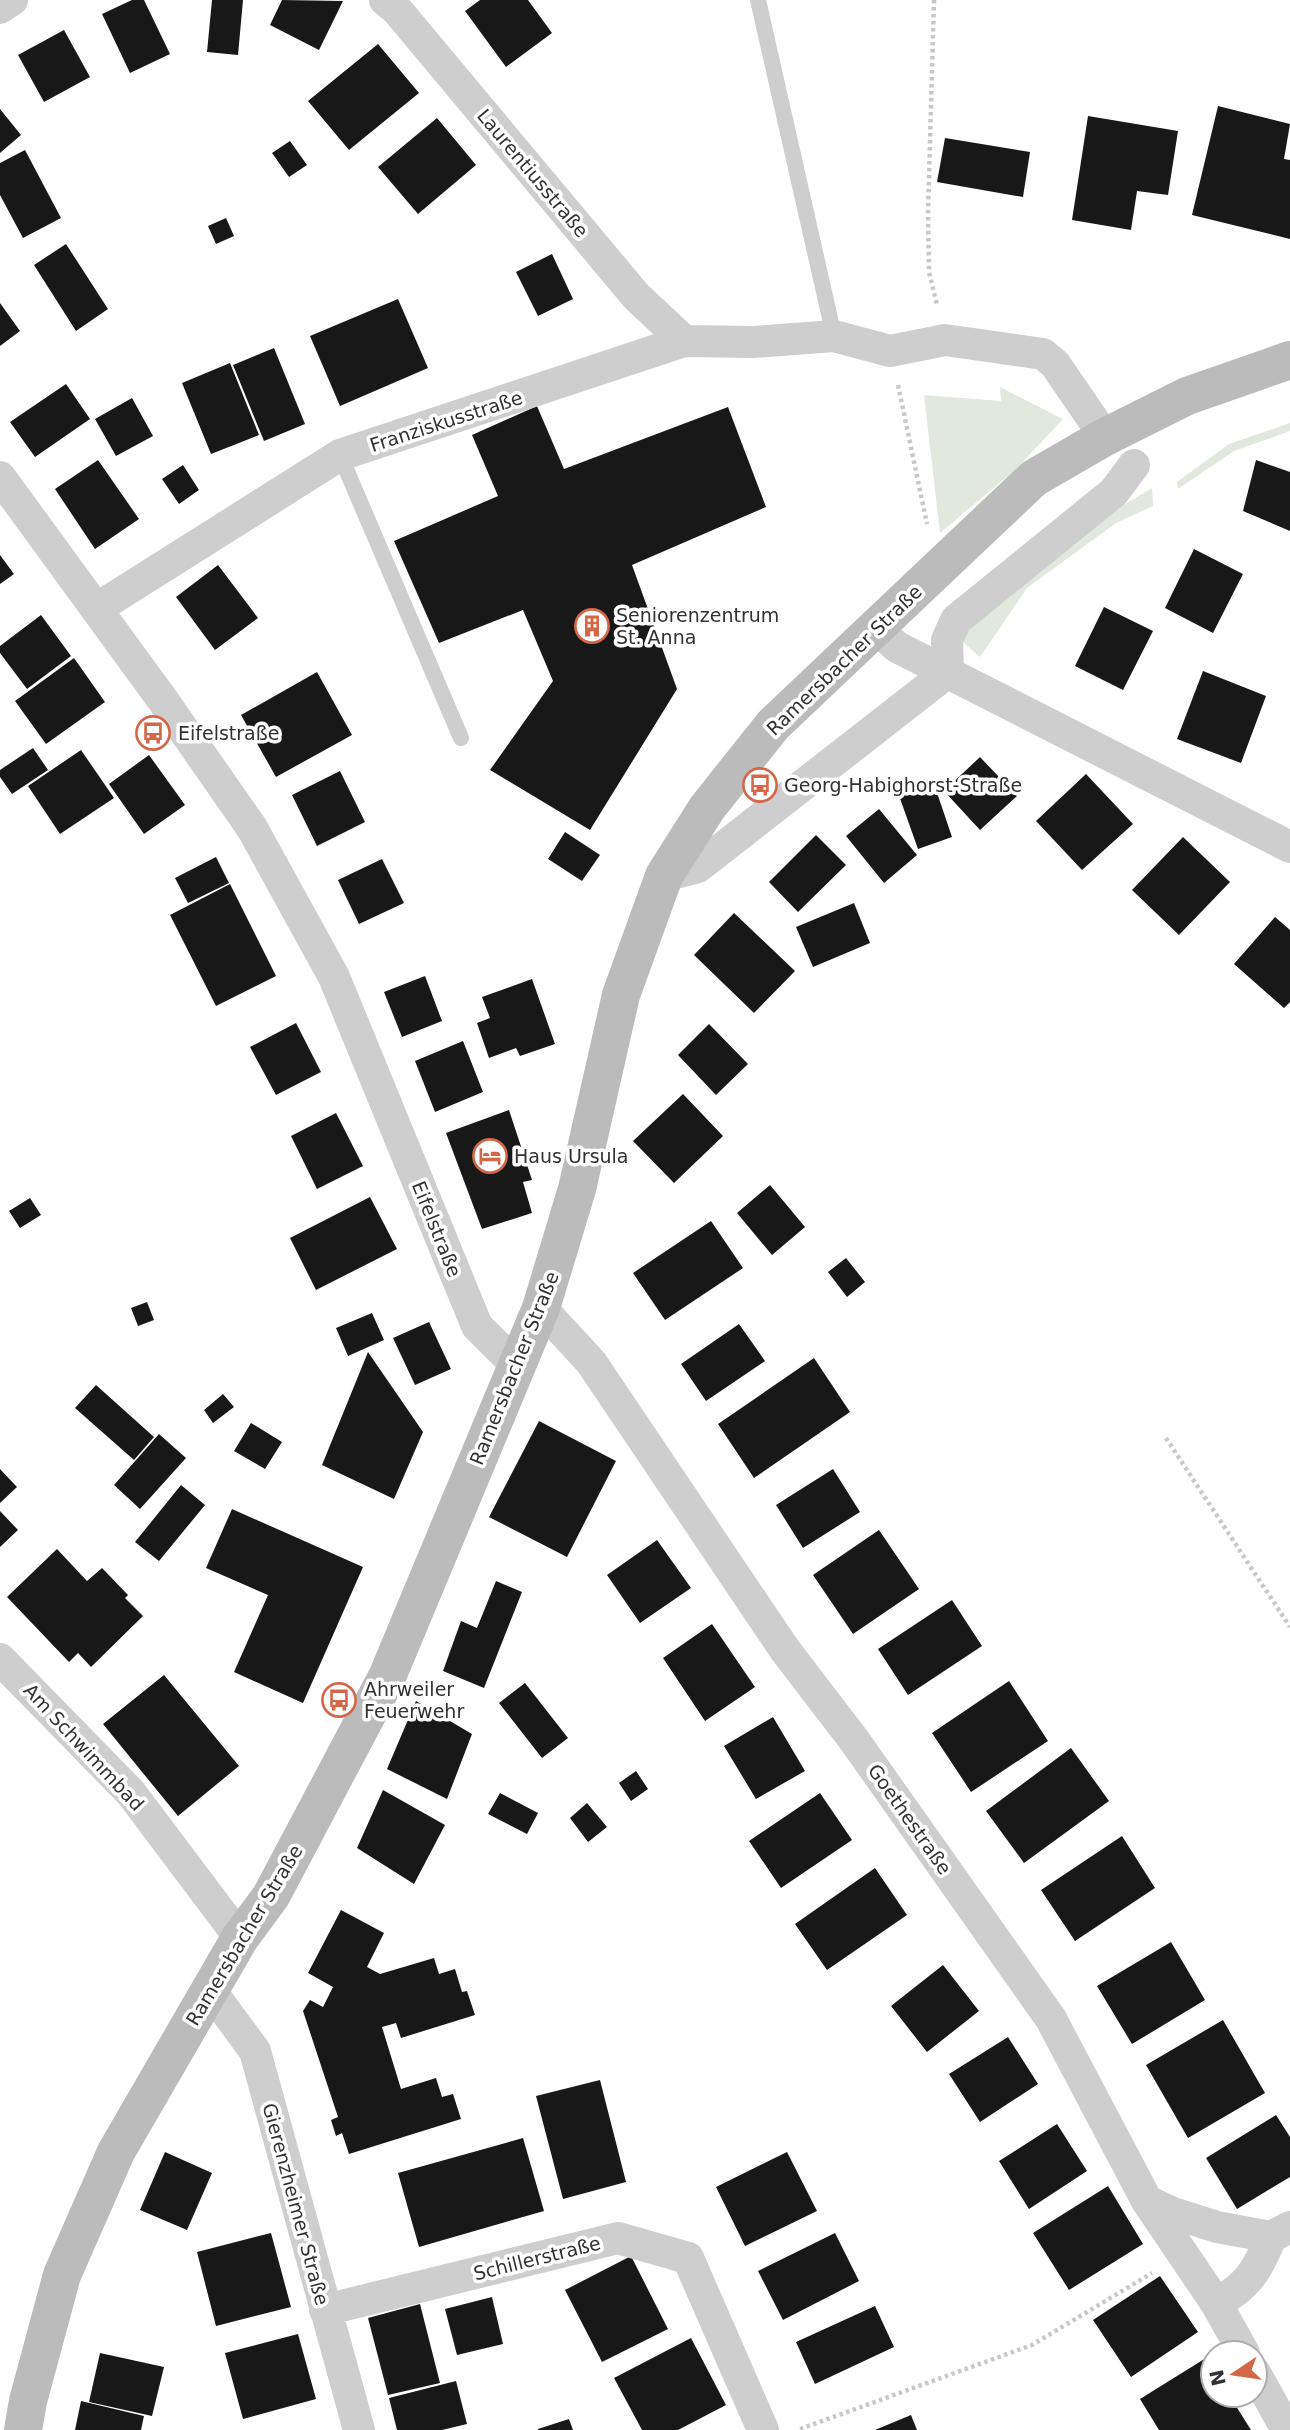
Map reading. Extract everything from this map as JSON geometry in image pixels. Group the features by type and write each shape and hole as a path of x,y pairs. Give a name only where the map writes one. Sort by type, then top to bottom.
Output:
{"main road":[{"name":"Ramersbacher Straße","path":"23,2430 28,2401 62,2275 86,2216 116,2152 240,1938 271,1896 387,1677 541,1308 577,1189 621,995 664,876 707,808 773,725 1034,478 1105,437 1187,396 1290,360"}],"street":[{"path":"0,8 12,0"},
{"name":"Laurentiusstraße","path":"385,0 397,10 636,296 684,341"},
{"name":"Franziskusstraße","path":"96,609 340,455 684,341 753,342 834,337 890,351 945,340 1043,354 1055,364 1105,437"},
{"path":"948,672 947,640 956,620 1114,492 1134,465"},
{"name":"Eifelstraße","path":"0,477 162,699 259,840 334,977 477,1326 517,1366"},
{"path":"876,628 897,647 1290,846"},
{"path":"664,876 698,867 948,672"},
{"name":"Goethestraße","path":"541,1308 592,1362 785,1650 854,1740 1051,2019 1147,2201 1216,2303 1236,2339"},
{"name":"Am Schwimmbad","path":"0,1659 131,1793 240,1938"},
{"name":"Gierenzheimer Straße","path":"210,1990 255,2051 359,2430"},
{"path":"1147,2201 1173,2213 1217,2227 1280,2232 1251,2277 1235,2293 1216,2303"},
{"name":"Schillerstraße","path":"325,2310 618,2238 688,2258 763,2430"},
{"path":"1269,2399 1286,2430"}],"lane":[{"path":"758,0 834,337"},
{"path":"340,455 461,738"}],"path":[{"path":"934,0 929,272 945,340"},
{"path":"890,351 932,545 946,561"},
{"path":"1166,1438 1290,1627"},
{"path":"796,2430 1032,2345 1183,2255"}],"shaded area":[{"path":"1000,387 1063,419 1015,470 940,533 924,395 1001,401"},
{"path":"1290,423 1290,431 1234,451 1178,489 1177,482 1229,444"},
{"path":"1152,488 1153,506 1116,523 1027,588 980,657 954,634 1067,539"}],"building":[{"path":"132,0 144,0 170,54 130,73 102,14"},
{"path":"212,0 243,0 238,55 207,52"},
{"path":"282,0 343,1 319,50 270,25"},
{"path":"480,0 528,0 552,33 506,67 465,11"},
{"path":"64,30 90,77 44,102 18,55"},
{"path":"378,44 419,93 349,150 308,101"},
{"path":"1218,106 1290,124 1284,159 1290,160 1290,239 1192,215"},
{"path":"0,109 21,135 0,153"},
{"path":"1088,116 1178,131 1168,195 1137,191 1131,230 1072,220"},
{"path":"437,118 476,165 418,214 378,167"},
{"path":"945,138 1030,152 1023,197 937,182"},
{"path":"290,141 307,165 289,177 272,153"},
{"path":"25,150 61,218 23,238 0,195 0,163"},
{"path":"226,218 234,236 216,244 208,226"},
{"path":"66,244 108,309 76,331 34,265"},
{"path":"552,254 573,299 538,316 516,272"},
{"path":"398,299 428,368 340,406 310,336"},
{"path":"0,303 20,331 0,346"},
{"path":"274,348 305,424 264,441 233,365"},
{"path":"230,363 259,435 211,454 182,383"},
{"path":"66,384 90,419 35,457 10,422"},
{"path":"132,398 153,436 116,456 95,419"},
{"name":"Seniorenzentrum St. Anna","path":"537,406 564,469 728,407 766,507 632,565 677,689 590,830 490,770 553,681 523,610 439,643 394,541 498,496 472,435"},
{"path":"98,460 139,519 95,549 55,489"},
{"path":"1256,460 1290,472 1290,531 1243,511"},
{"path":"183,465 199,490 179,504 162,479"},
{"path":"1194,549 1243,574 1213,633 1165,608"},
{"path":"0,555 14,574 0,584"},
{"path":"218,565 258,618 215,650 176,597"},
{"path":"1104,607 1153,631 1123,690 1075,666"},
{"path":"41,615 71,656 27,689 0,653 0,646"},
{"path":"74,658 105,702 46,744 15,701"},
{"path":"1203,671 1266,696 1241,763 1177,739"},
{"path":"317,672 352,735 276,777 241,715"},
{"path":"33,748 48,770 12,794 0,777 0,770"},
{"path":"81,750 114,798 60,834 28,786"},
{"path":"149,755 185,805 144,834 109,784"},
{"path":"980,757 1017,796 980,830 944,791"},
{"path":"340,771 365,822 317,846 292,795"},
{"path":"1086,774 1133,824 1082,870 1036,821"},
{"path":"932,778 952,837 918,849 897,790"},
{"path":"879,809 917,855 884,883 846,836"},
{"path":"565,832 600,855 582,881 548,859"},
{"path":"816,835 846,865 798,912 769,882"},
{"path":"1183,837 1230,882 1179,935 1132,890"},
{"path":"216,857 229,883 188,903 175,878"},
{"path":"382,859 404,903 359,924 338,880"},
{"path":"230,884 276,976 216,1006 170,915"},
{"path":"854,903 870,943 813,967 796,927"},
{"path":"734,913 795,971 754,1013 694,955"},
{"path":"1275,917 1290,930 1290,1002 1284,1008 1234,964"},
{"path":"425,976 442,1021 402,1037 384,992"},
{"path":"532,979 555,1044 520,1056 516,1048 489,1058 477,1023 490,1018 482,997"},
{"path":"296,1023 321,1072 276,1095 250,1047"},
{"path":"709,1024 748,1064 716,1095 678,1055"},
{"path":"463,1041 483,1092 435,1112 415,1061"},
{"path":"683,1094 723,1136 674,1183 633,1141"},
{"name":"Haus Ursula","path":"509,1110 532,1180 523,1182 532,1213 482,1229 446,1133"},
{"path":"336,1113 363,1166 317,1189 291,1136"},
{"path":"770,1185 805,1227 772,1255 737,1213"},
{"path":"370,1197 397,1249 316,1290 290,1238"},
{"path":"30,1198 41,1215 20,1228 9,1211"},
{"path":"711,1221 743,1268 665,1320 633,1273"},
{"path":"846,1258 865,1282 847,1297 828,1272"},
{"path":"147,1302 154,1320 138,1326 131,1308"},
{"path":"372,1313 384,1340 348,1356 336,1328"},
{"path":"429,1322 451,1369 415,1385 393,1338"},
{"path":"739,1324 765,1361 706,1401 681,1364"},
{"path":"368,1352 423,1432 394,1499 322,1465"},
{"path":"814,1358 850,1412 754,1478 718,1424"},
{"path":"96,1385 154,1437 134,1460 75,1408"},
{"path":"223,1394 234,1407 213,1423 204,1410"},
{"path":"539,1421 616,1461 567,1557 489,1517"},
{"path":"251,1423 282,1442 265,1469 234,1451"},
{"path":"159,1434 186,1458 140,1509 114,1485"},
{"path":"0,1469 17,1487 0,1503"},
{"path":"833,1469 860,1512 803,1548 776,1505"},
{"path":"181,1485 205,1505 159,1561 135,1542"},
{"path":"232,1509 363,1567 303,1703 234,1672 268,1595 206,1568"},
{"path":"0,1511 18,1530 0,1547"},
{"path":"879,1530 919,1589 853,1634 813,1575"},
{"path":"657,1540 691,1588 640,1623 607,1575"},
{"path":"57,1549 87,1581 102,1568 128,1595 125,1598 143,1616 91,1667 78,1653 69,1662 7,1597"},
{"path":"496,1581 522,1592 484,1688 443,1671 461,1621 477,1628"},
{"path":"952,1600 982,1646 908,1695 878,1649"},
{"path":"712,1624 755,1687 705,1721 663,1658"},
{"path":"164,1675 239,1766 178,1816 103,1724"},
{"path":"1009,1681 1048,1741 971,1792 932,1733"},
{"path":"525,1683 568,1738 542,1758 499,1703"},
{"path":"416,1701 472,1734 447,1799 387,1769"},
{"path":"773,1717 805,1771 756,1799 724,1746"},
{"path":"1071,1748 1109,1801 1024,1863 986,1811"},
{"path":"636,1771 648,1789 631,1801 619,1783"},
{"path":"383,1790 445,1825 414,1884 357,1848"},
{"path":"500,1793 538,1813 527,1834 488,1814"},
{"path":"820,1793 852,1840 781,1888 749,1841"},
{"path":"587,1803 607,1827 588,1842 570,1818"},
{"path":"1122,1836 1155,1888 1075,1941 1041,1890"},
{"path":"875,1868 907,1915 827,1970 795,1924"},
{"path":"341,1910 384,1933 367,1967 380,1974 434,1958 439,1974 455,1969 462,1992 467,1991 475,2015 401,2038 396,2023 382,2027 401,2089 436,2078 442,2097 453,2094 461,2119 349,2154 342,2133 336,2136 331,2120 338,2117 303,2011 310,2000 323,2007 333,1987 308,1973"},
{"path":"1171,1942 1205,2000 1132,2044 1097,1986"},
{"path":"943,1965 979,2011 927,2052 891,2006"},
{"path":"1223,2020 1265,2093 1188,2138 1146,2065"},
{"path":"1008,2037 1038,2084 980,2122 949,2074"},
{"path":"600,2080 626,2182 563,2199 536,2096"},
{"path":"1276,2115 1290,2137 1290,2177 1237,2209 1206,2158"},
{"path":"1057,2124 1087,2171 1029,2209 999,2161"},
{"path":"523,2138 544,2211 419,2247 398,2173"},
{"path":"165,2152 212,2173 187,2230 140,2210"},
{"path":"787,2152 817,2211 745,2246 716,2187"},
{"path":"1108,2186 1143,2244 1069,2290 1033,2233"},
{"path":"271,2233 291,2307 216,2326 197,2252"},
{"path":"835,2233 859,2281 783,2320 758,2271"},
{"path":"631,2256 668,2329 602,2362 565,2290"},
{"path":"1160,2276 1198,2332 1131,2377 1093,2320"},
{"path":"492,2297 503,2344 457,2355 445,2309"},
{"path":"420,2304 440,2383 388,2395 368,2318"},
{"path":"875,2306 894,2347 815,2384 796,2342"},
{"path":"298,2334 316,2399 243,2419 225,2353"},
{"path":"691,2338 726,2405 678,2430 642,2430 614,2378"},
{"path":"100,2353 164,2367 152,2416 89,2402"},
{"path":"1199,2362 1199,2409 1238,2409 1251,2430 1159,2430 1140,2399"},
{"path":"456,2381 467,2424 442,2430 397,2430 389,2398"},
{"path":"81,2401 144,2416 141,2430 75,2430"},
{"path":"911,2415 917,2430 875,2430"},
{"path":"569,2419 573,2430 538,2430 538,2429"}],"place":[{"name":"Seniorenzentrum St. Anna","path":"592,626"},
{"name":"Eifelstraße","path":"153,733"},
{"name":"Georg-Habighorst-Straße","path":"760,785"},
{"name":"Haus Ursula","path":"490,1156"},
{"name":"Ahrweiler Feuerwehr","path":"339,1700"}]}
